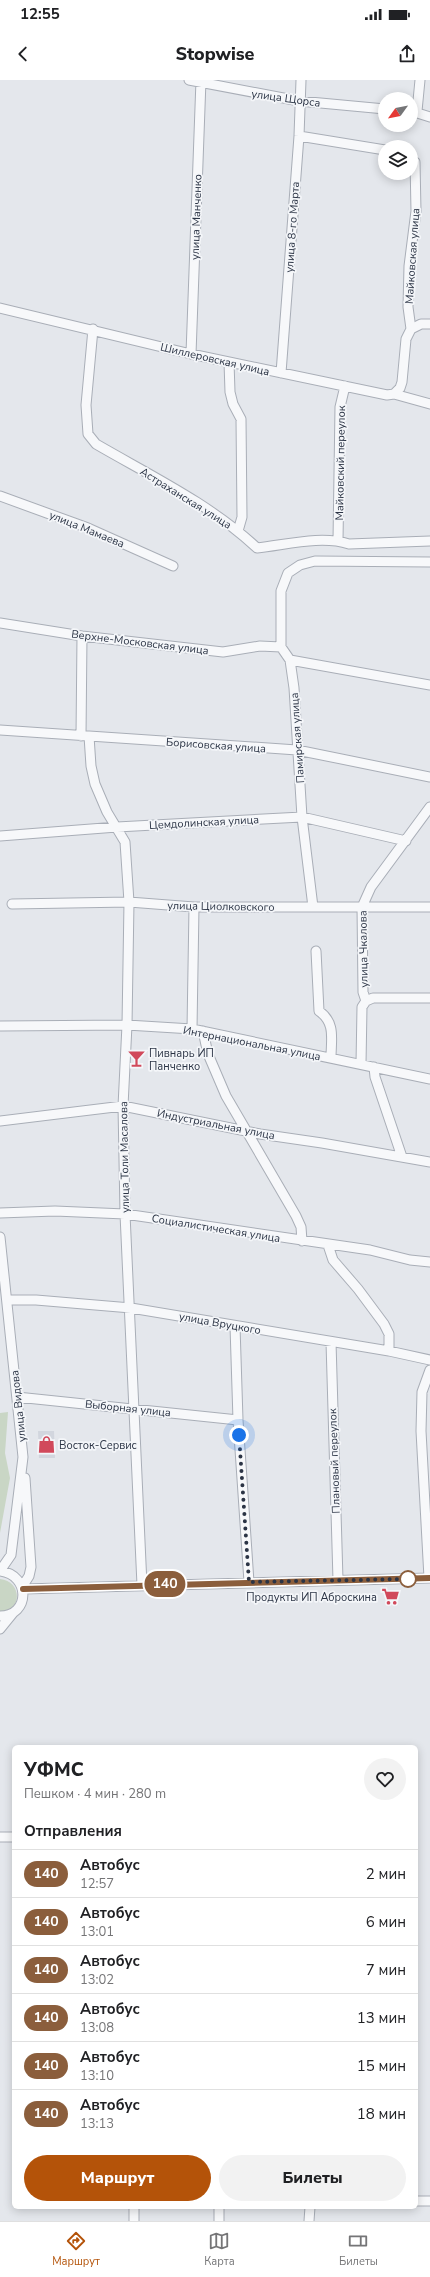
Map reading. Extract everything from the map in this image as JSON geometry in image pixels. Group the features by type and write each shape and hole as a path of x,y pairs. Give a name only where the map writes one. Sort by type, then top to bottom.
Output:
{"street":[{"name":"улица Щорса","path":"189,80 299,101 378,108"},
{"name":"улица 8-го Марта","path":"281,373 299,136 299,101 301,80"},
{"path":"418,92 420,80"},
{"name":"улица Манченко","path":"191,354 201,82"},
{"path":"418,112 430,117"},
{"path":"299,136 378,149"},
{"name":"Майковская улица","path":"412,328 408,307 409,266 416,211 414,180"},
{"name":"Шиллеровская улица","path":"0,308 93,329 191,354 387,395 394,394 430,404"},
{"path":"394,394 400,388 402,382 406,339 412,328 421,324 430,324"},
{"name":"Астраханская улица","path":"93,329 86,405 88,434 96,444 201,505 238,531 257,548 324,540 338,541 349,544 430,542"},
{"path":"229,362 230,392 233,404 240,419 242,517 238,531"},
{"name":"Майковский переулок","path":"338,541 340,407 345,386"},
{"name":"улица Мамаева","path":"0,496 88,528 173,566"},
{"path":"430,562 315,561 300,565 288,573 281,591 281,648 290,660 430,685"},
{"name":"Верхне-Московская улица","path":"0,623 82,636 223,652 260,646 281,648"},
{"name":"улица Толи Масалова","path":"82,636 85,736 96,784 107,812 125,842 129,902 127,1025 123,1106 125,1214 131,1308 142,1585"},
{"name":"Памирская улица","path":"290,660 302,817 313,907"},
{"name":"Борисовская улица","path":"0,730 297,750 430,778"},
{"name":"улица Чкалова","path":"361,1064 362,1007 366,1001 363,992 362,907 371,887 430,807"},
{"name":"Цемдолинская улица","path":"0,836 117,827 302,817 406,841"},
{"name":"улица Циолковского","path":"12,904 129,902 194,906 430,907"},
{"path":"192,1029 194,906"},
{"path":"316,951 319,1011 328,1018 332,1027 331,1058"},
{"path":"366,1001 373,998 430,998"},
{"name":"Интернациональная улица","path":"0,1026 127,1025 192,1029 430,1079"},
{"path":"203,1032 208,1054 226,1096 296,1216 301,1227 302,1241"},
{"path":"374,1067 375,1077 402,1157"},
{"name":"Индустриальная улица","path":"0,1121 123,1106 247,1131 430,1162"},
{"name":"Социалистическая улица","path":"0,1213 55,1211 125,1214 370,1250 410,1260 430,1262"},
{"name":"улица Видова","path":"0,1237 8,1300 23,1457 11,1555 0,1571"},
{"path":"328,1245 333,1260 358,1289 384,1324 389,1334 389,1351"},
{"name":"улица Вруцкого","path":"8,1300 36,1300 131,1308 389,1351 430,1360"},
{"path":"236,1326 238,1420 249,1582"},
{"name":"Плановый переулок","path":"331,1342 338,1580"},
{"path":"22,1588 429,1578 421,1431 422,1392 430,1370"},
{"name":"Выборная улица","path":"17,1397 238,1420"},
{"path":"0,1629 22,1601 22,1588 29,1576 31,1567 23,1457"},
{"path":"0,1571 14,1575 22,1588"},
{"path":"0,1616 14,1612"},
{"path":"0,1837 12,1837"},
{"path":"418,2201 430,2201"},
{"path":"134,2209 134,2221"},
{"path":"219,2209 219,2221"},
{"path":"309,2221 310,2209"}],"shaded area":[{"path":"38,1431 54,1431 55,1458 39,1458"}],"green space":[{"path":"8,1412 5,1453 10,1478 0,1533 0,1413"},
{"path":"0,1579 13,1585 17,1596 13,1607 0,1612"}],"bus line":[{"name":"140","path":"23,1589 430,1578"}],"place":[{"name":"Пивнарь ИП Панченко","path":"136,1059"},
{"name":"Восток-Сервис","path":"46,1445"},
{"name":"Продукты ИП Аброскина","path":"390,1597"}],"route":[{"path":"239,1435 249,1582 408,1579"}]}
